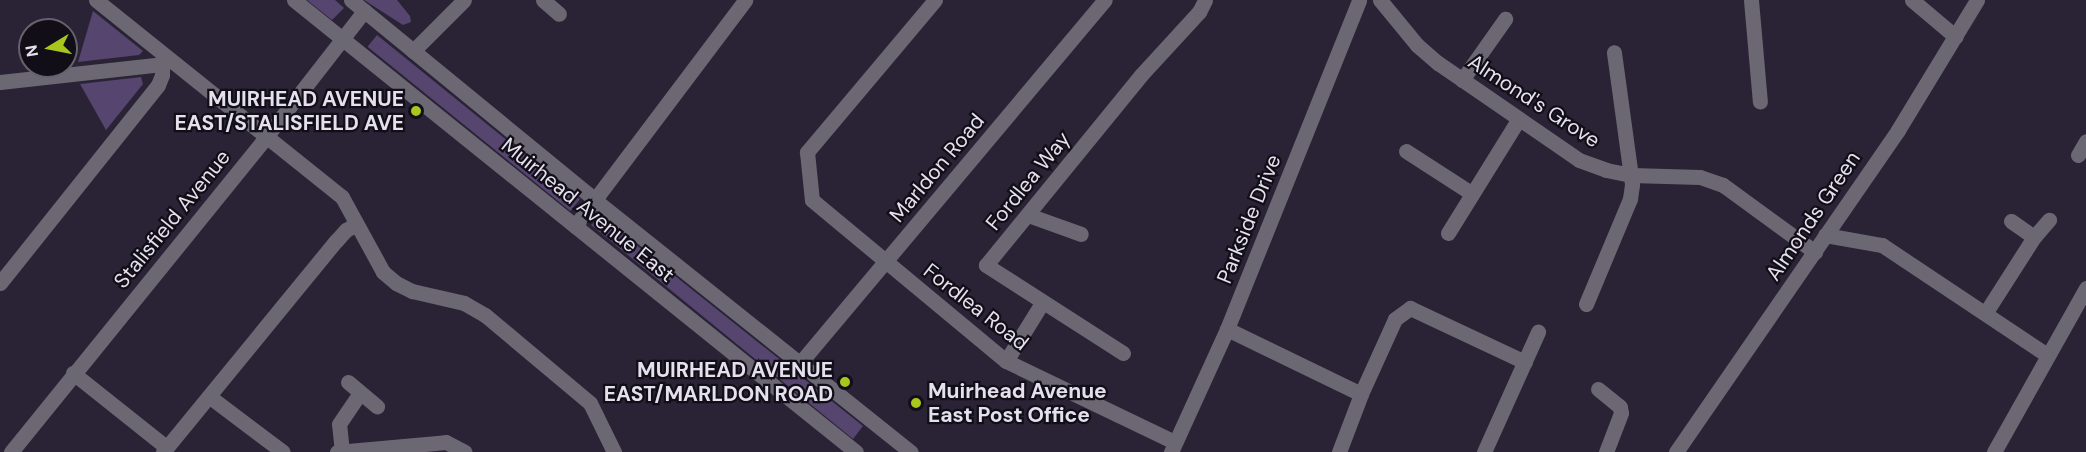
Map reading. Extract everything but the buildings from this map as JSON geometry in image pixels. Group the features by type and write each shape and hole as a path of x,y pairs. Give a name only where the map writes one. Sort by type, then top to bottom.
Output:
{"street":[{"path":"96,0 166,62 342,196 383,272 396,284 412,291 464,303 485,315 591,404 614,452"},
{"name":"Muirhead Avenue East","path":"294,0 856,452"},
{"name":"Muirhead Avenue East","path":"351,0 595,200 800,363 901,449"},
{"path":"413,51 464,0"},
{"path":"543,0 559,14"},
{"path":"575,226 745,0"},
{"name":"Fordlea Road","path":"935,0 807,152 812,200 1006,362 1173,447"},
{"name":"Marldon Road","path":"800,363 1105,0"},
{"name":"Fordlea Way","path":"1123,353 986,265 1141,75 1199,12 1205,0"},
{"name":"Parkside Drive","path":"1173,447 1227,330 1359,0"},
{"name":"Almond's Grove","path":"1380,0 1417,45 1518,120 1579,160 1606,170 1631,175 1700,177 1722,185 1815,252"},
{"path":"1751,0 1760,102"},
{"path":"1912,0 1956,37"},
{"name":"Almonds Green","path":"1676,452 1898,130 1977,0"},
{"name":"Stalisfield Avenue","path":"10,452 266,137 364,10"},
{"path":"1462,80 1504,19"},
{"path":"1586,304 1630,199 1631,175 1614,52"},
{"path":"0,82 166,62"},
{"path":"0,283 158,85 166,62"},
{"path":"1448,233 1518,120"},
{"path":"2078,155 2086,141"},
{"path":"1406,151 1471,193"},
{"path":"1028,214 1081,234"},
{"path":"1986,312 2034,237 2049,220"},
{"path":"2010,221 2034,237"},
{"path":"73,373 165,450 336,241 346,230 356,224"},
{"path":"1825,236 1882,245 1986,312 2047,355"},
{"path":"1994,452 2086,288"},
{"path":"1006,362 1042,303"},
{"path":"1339,452 1361,394 1395,319 1410,308 1525,362"},
{"path":"1227,330 1361,394"},
{"path":"1484,452 1539,332"},
{"path":"348,382 377,405"},
{"path":"1598,389 1620,407 1621,413 1606,452"},
{"path":"360,393 339,424 339,452 446,442 465,452"},
{"path":"210,397 283,452"}],"shaded area":[{"path":"307,0 335,0 344,8 332,20"},
{"path":"364,0 397,0 410,16 411,22 403,25"},
{"path":"93,11 143,51 139,55 78,62"},
{"path":"377,35 580,199 570,211 368,47"},
{"path":"141,77 143,84 106,130 80,84"},
{"path":"600,216 863,426 853,439 591,225"}],"place":[{"name":"MUIRHEAD AVENUE EAST/STALISFIELD AVE","path":"416,111"},
{"name":"MUIRHEAD AVENUE EAST/MARLDON ROAD","path":"845,382"},
{"name":"Muirhead Avenue East Post Office","path":"916,403"}]}
